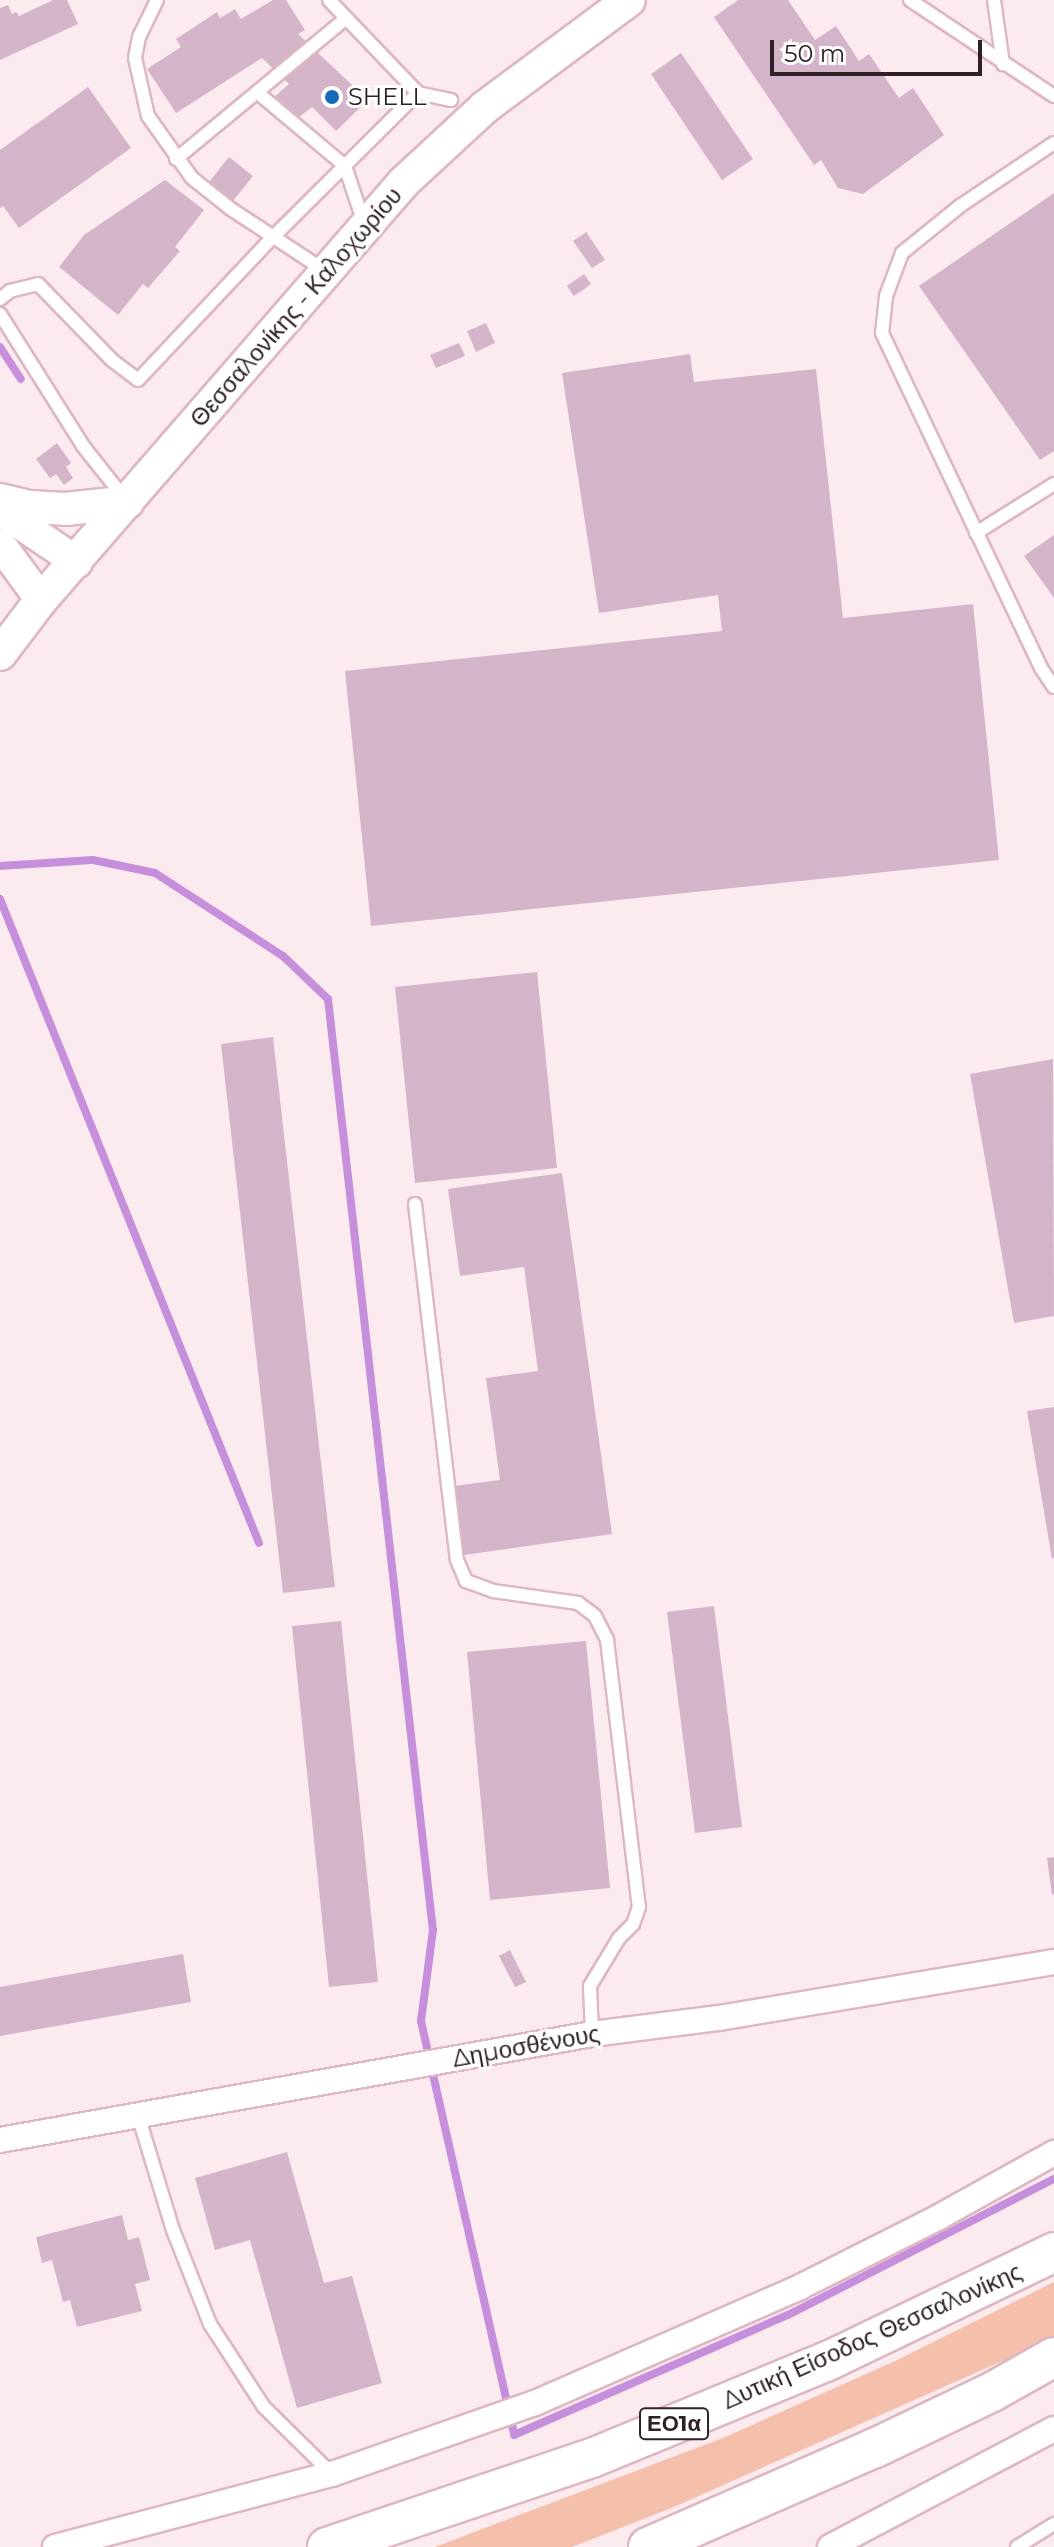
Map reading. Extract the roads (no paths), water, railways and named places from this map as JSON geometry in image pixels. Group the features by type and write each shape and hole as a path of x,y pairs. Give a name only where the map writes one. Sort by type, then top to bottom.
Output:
{"highway":[{"name":"Δυτική Είσοδος Θεσσαλονίκης","path":"327,2547 592,2458 830,2360 1054,2252"},
{"path":"648,2547 875,2448 992,2392 1054,2357"}],"main road":[{"name":"Θεσσαλονίκης - Καλοχωρίου","path":"0,654 41,600 404,182 485,107 629,0"},
{"path":"0,500 30,507 66,509 128,502"}],"street":[{"path":"0,510 77,562"},
{"path":"0,544 41,600"},
{"name":"Δημοσθένους","path":"0,2140 592,2034 734,2016 1054,1962"},
{"path":"55,2547 332,2474 535,2403 800,2287 939,2217 1054,2153"},
{"path":"830,2547 1054,2429"}],"lane":[{"path":"170,0 154,5 139,37 135,58 148,116 192,178 272,238 327,272"},
{"path":"329,0 418,93 451,100"},
{"path":"910,0 1054,96"},
{"path":"994,0 1003,64"},
{"path":"176,159 345,19"},
{"path":"258,93 345,166 366,227"},
{"path":"0,299 10,291 38,284 113,361 138,380 272,238 418,93"},
{"path":"1054,143 960,206 902,253 886,296 882,333 1041,668 1054,687"},
{"path":"0,314 83,446 128,502"},
{"path":"976,533 1054,484"},
{"path":"415,1204 457,1560 466,1581 493,1591 578,1603 595,1616 607,1640 639,1907 633,1924 619,1938 590,1986 592,2034"},
{"path":"138,2115 173,2230 210,2324 264,2407 332,2474"},
{"path":"1017,2547 1054,2524"}],"waterway":[{"path":"0,347 21,379"},
{"path":"0,866 93,860 155,873 283,956 328,999 433,1930 421,2021 514,2435 788,2315 1054,2179"},
{"path":"0,899 259,1543"}],"place":[{"name":"SHELL","path":"332,97"}]}
